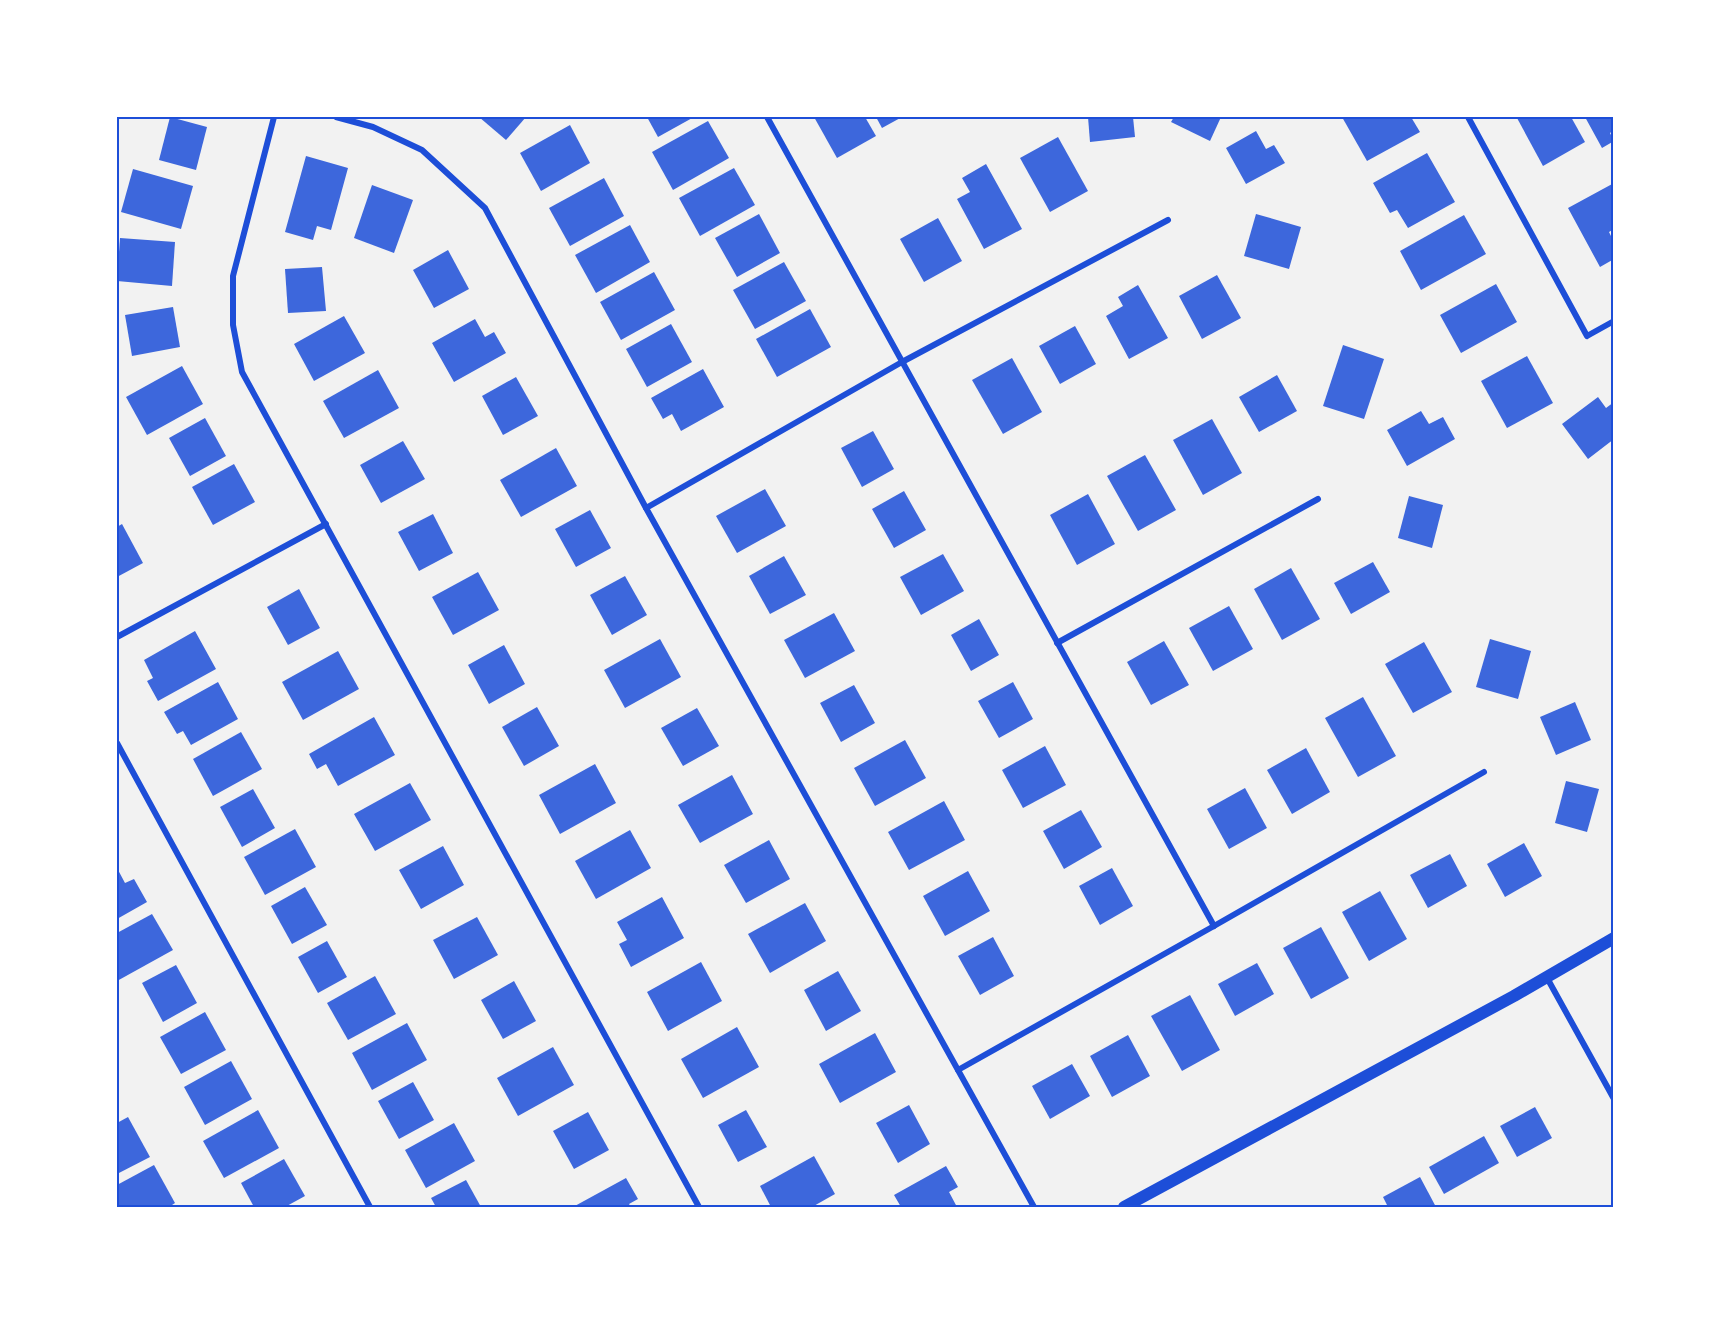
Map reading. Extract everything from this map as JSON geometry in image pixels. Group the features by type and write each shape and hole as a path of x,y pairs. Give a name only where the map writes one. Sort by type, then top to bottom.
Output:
{"main road":[{"path":"1124,1207 1514,996 1614,938"}],"street":[{"path":"274,117 233,276 233,325 242,372 699,1207"},
{"path":"336,117 373,127 422,150 485,208 646,508 1034,1207"},
{"path":"767,117 1214,927"},
{"path":"1468,117 1587,336 1614,321"},
{"path":"646,508 902,362 1168,220"},
{"path":"1057,643 1318,499"},
{"path":"117,637 326,524"},
{"path":"117,743 370,1207"},
{"path":"958,1070 1484,772"},
{"path":"1546,976 1614,1099"}],"building":[{"path":"170,117 207,127 196,170 159,160"},
{"path":"479,117 526,117 506,140"},
{"path":"647,117 694,117 658,137"},
{"path":"814,117 865,117 876,136 837,158"},
{"path":"876,117 902,117 882,128"},
{"path":"1088,117 1133,117 1135,137 1090,142"},
{"path":"1174,117 1221,117 1210,141 1171,122"},
{"path":"1342,117 1411,117 1420,132 1367,161"},
{"path":"1518,117 1571,117 1585,142 1543,166"},
{"path":"1585,117 1614,117 1614,130 1610,133 1614,141 1602,148"},
{"path":"708,121 729,158 673,190 652,152"},
{"path":"570,125 590,163 541,191 520,153"},
{"path":"1256,131 1266,149 1274,145 1285,163 1246,184 1226,148"},
{"path":"1058,137 1088,191 1050,212 1020,158"},
{"path":"1427,153 1455,202 1408,228 1397,210 1390,213 1373,183"},
{"path":"306,156 348,168 331,230 317,226 313,240 285,232"},
{"path":"986,164 1022,229 984,249 957,199 970,192 962,178"},
{"path":"734,168 755,205 700,236 679,198"},
{"path":"133,169 193,186 181,229 121,212"},
{"path":"604,178 624,216 570,246 549,208"},
{"path":"1614,183 1614,229 1609,232 1614,242 1614,259 1600,267 1568,208"},
{"path":"372,185 413,200 394,253 354,238"},
{"path":"759,214 780,253 737,277 715,238"},
{"path":"1256,214 1301,227 1289,269 1244,256"},
{"path":"1464,215 1486,254 1421,290 1400,251"},
{"path":"938,218 962,261 924,282 900,239"},
{"path":"630,225 650,262 596,293 575,255"},
{"path":"120,238 175,242 172,286 117,281"},
{"path":"448,250 469,289 434,308 413,270"},
{"path":"784,262 806,301 755,329 733,290"},
{"path":"322,267 326,311 288,313 285,269"},
{"path":"654,272 675,310 621,340 600,302"},
{"path":"1217,275 1241,318 1202,339 1179,296"},
{"path":"1496,284 1517,322 1461,353 1440,315"},
{"path":"1138,285 1168,338 1129,359 1106,316 1123,306 1118,297"},
{"path":"173,307 180,347 132,356 125,315"},
{"path":"810,309 831,347 777,377 756,339"},
{"path":"344,316 365,353 314,381 294,344"},
{"path":"475,319 485,337 494,332 506,353 454,382 432,343"},
{"path":"671,324 692,362 647,387 626,349"},
{"path":"1075,326 1096,364 1060,384 1039,346"},
{"path":"1343,345 1384,359 1364,419 1323,406"},
{"path":"1527,356 1553,403 1507,428 1481,381"},
{"path":"1012,358 1042,412 1003,434 972,380"},
{"path":"182,366 203,404 147,435 126,397"},
{"path":"703,369 724,407 681,431 672,414 663,419 651,398"},
{"path":"378,370 399,408 344,438 323,401"},
{"path":"1277,375 1297,411 1259,432 1239,397"},
{"path":"516,377 538,416 503,435 482,396"},
{"path":"1598,397 1606,408 1614,402 1614,439 1588,459 1562,424"},
{"path":"1421,411 1429,424 1443,417 1455,439 1407,466 1387,430"},
{"path":"205,418 226,456 190,476 169,438"},
{"path":"1212,419 1242,473 1203,495 1173,440"},
{"path":"873,431 894,469 862,487 841,448"},
{"path":"403,441 425,479 381,503 360,465"},
{"path":"556,448 577,486 521,517 500,480"},
{"path":"1145,455 1176,510 1138,531 1107,476"},
{"path":"234,464 255,502 213,525 192,487"},
{"path":"765,489 786,526 737,553 716,516"},
{"path":"904,491 926,530 894,548 872,509"},
{"path":"1088,494 1115,544 1077,565 1050,515"},
{"path":"1409,496 1443,505 1432,548 1398,538"},
{"path":"590,510 611,548 576,567 555,529"},
{"path":"433,514 453,553 419,571 398,532"},
{"path":"122,524 143,563 117,577 117,527"},
{"path":"943,554 964,591 921,615 900,577"},
{"path":"784,556 806,595 770,614 749,576"},
{"path":"1373,562 1390,592 1351,614 1334,583"},
{"path":"1291,568 1320,619 1282,640 1254,589"},
{"path":"478,572 499,610 453,635 432,597"},
{"path":"625,576 647,615 612,635 590,595"},
{"path":"299,589 320,628 288,645 267,607"},
{"path":"1229,606 1253,649 1213,671 1189,628"},
{"path":"834,613 855,651 805,678 784,640"},
{"path":"979,619 999,655 971,671 951,635"},
{"path":"195,631 216,669 158,701 147,681 153,678 144,660"},
{"path":"660,639 681,677 625,708 604,670"},
{"path":"1490,639 1531,651 1518,699 1476,687"},
{"path":"1164,641 1189,685 1151,705 1127,662"},
{"path":"1424,642 1452,692 1413,713 1385,664"},
{"path":"504,645 525,684 489,704 468,665"},
{"path":"338,651 359,689 303,720 282,682"},
{"path":"218,682 238,719 191,745 183,731 177,734 164,712"},
{"path":"1013,682 1033,719 999,738 978,701"},
{"path":"854,685 875,723 841,742 820,703"},
{"path":"1363,697 1396,756 1358,777 1325,718"},
{"path":"1575,702 1591,740 1556,755 1540,717"},
{"path":"537,707 559,746 524,766 502,727"},
{"path":"697,708 719,746 683,766 661,728"},
{"path":"374,717 395,755 338,786 326,764 317,769 309,754"},
{"path":"241,732 262,769 213,796 193,759"},
{"path":"905,740 926,778 875,806 854,768"},
{"path":"1045,746 1066,785 1023,808 1002,770"},
{"path":"1306,748 1330,792 1292,814 1267,770"},
{"path":"595,764 616,803 560,834 539,795"},
{"path":"732,775 753,814 700,843 678,805"},
{"path":"1566,781 1599,789 1587,832 1555,823"},
{"path":"410,783 431,820 375,851 354,814"},
{"path":"1245,788 1267,828 1229,849 1207,809"},
{"path":"253,789 275,828 242,847 220,807"},
{"path":"944,801 965,840 909,870 888,832"},
{"path":"1081,810 1102,847 1064,869 1043,831"},
{"path":"295,829 316,867 265,895 244,857"},
{"path":"630,830 651,868 596,899 575,861"},
{"path":"769,840 790,879 746,903 724,865"},
{"path":"1524,843 1542,876 1505,897 1487,864"},
{"path":"443,846 464,885 421,909 399,870"},
{"path":"1450,854 1467,886 1428,908 1410,875"},
{"path":"117,868 125,883 134,879 147,902 117,919"},
{"path":"1112,868 1133,906 1100,925 1079,886"},
{"path":"968,871 990,911 945,936 923,896"},
{"path":"305,887 327,925 292,944 271,906"},
{"path":"1380,891 1407,939 1369,961 1342,912"},
{"path":"662,897 684,938 631,967 619,944 627,940 617,922"},
{"path":"805,903 826,941 770,973 748,934"},
{"path":"152,914 173,950 117,981 117,933"},
{"path":"477,917 498,955 454,979 433,940"},
{"path":"1321,927 1349,978 1311,999 1283,948"},
{"path":"993,937 1014,976 980,995 958,956"},
{"path":"327,941 347,977 318,993 298,957"},
{"path":"701,962 722,1001 668,1031 647,992"},
{"path":"1257,963 1274,994 1235,1016 1218,984"},
{"path":"176,965 197,1003 163,1022 142,983"},
{"path":"838,971 861,1011 826,1031 804,990"},
{"path":"375,976 396,1014 348,1040 327,1003"},
{"path":"514,981 536,1021 503,1039 481,1000"},
{"path":"1190,995 1220,1050 1182,1071 1151,1016"},
{"path":"205,1012 226,1050 181,1074 160,1037"},
{"path":"407,1023 427,1060 372,1090 352,1053"},
{"path":"737,1027 759,1067 703,1098 681,1059"},
{"path":"875,1033 896,1072 840,1103 819,1064"},
{"path":"1128,1035 1150,1076 1112,1097 1090,1056"},
{"path":"553,1047 574,1085 518,1116 497,1078"},
{"path":"231,1061 252,1099 205,1125 184,1087"},
{"path":"1072,1064 1090,1096 1050,1119 1032,1086"},
{"path":"413,1082 434,1120 399,1139 378,1101"},
{"path":"909,1105 930,1144 898,1163 876,1123"},
{"path":"1535,1107 1552,1138 1517,1157 1500,1126"},
{"path":"258,1110 279,1148 224,1178 203,1141"},
{"path":"746,1110 767,1147 738,1162 718,1125"},
{"path":"588,1112 609,1150 574,1169 553,1131"},
{"path":"128,1117 150,1157 117,1174 117,1123"},
{"path":"454,1123 475,1161 426,1188 405,1150"},
{"path":"1484,1136 1499,1163 1444,1194 1429,1167"},
{"path":"814,1156 835,1194 812,1207 771,1207 760,1186"},
{"path":"284,1159 305,1196 285,1207 254,1207 241,1183"},
{"path":"154,1165 175,1203 169,1207 117,1207 117,1185"},
{"path":"946,1166 958,1187 949,1192 957,1207 901,1207 894,1195"},
{"path":"1420,1177 1436,1207 1388,1207 1383,1197"},
{"path":"626,1178 638,1199 629,1204 631,1207 573,1207"},
{"path":"466,1180 481,1207 436,1207 431,1198"}]}
